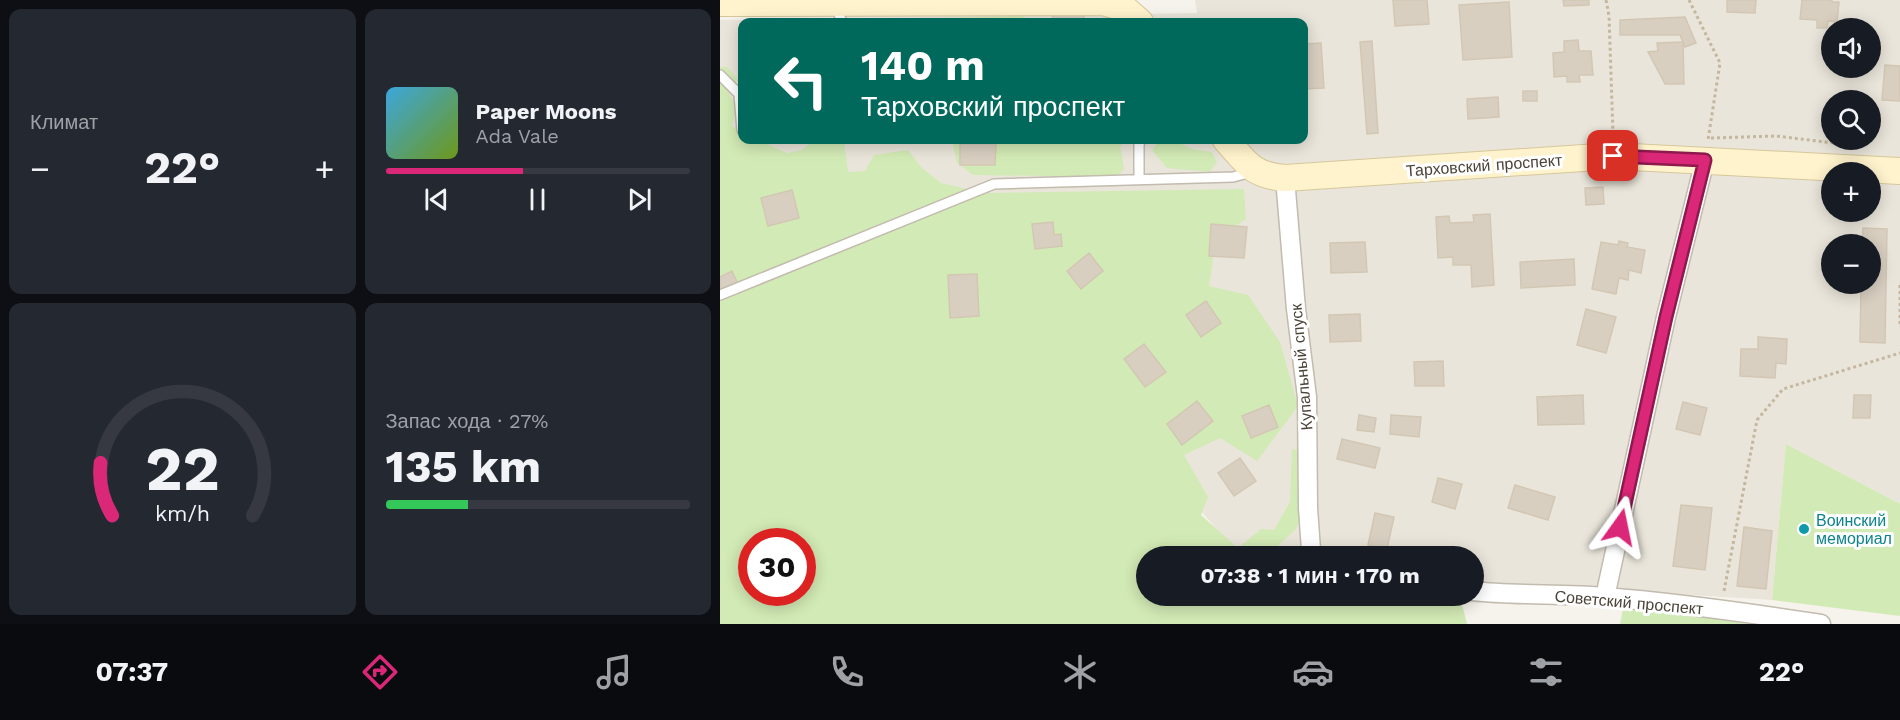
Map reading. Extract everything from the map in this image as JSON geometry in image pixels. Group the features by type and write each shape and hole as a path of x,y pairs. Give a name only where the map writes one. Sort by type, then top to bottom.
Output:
{"street":[{"path":"720,3 838,12 1103,2 1132,18"},
{"path":"1230,144 1254,171"},
{"name":"Тарховский проспект","path":"1254,171 1268,177 1285,178 1613,156 1900,171"},
{"path":"1605,597 1666,317 1705,160"},
{"name":"Купальный спуск","path":"1285,178 1296,309 1307,397 1311,546"},
{"name":"Советский проспект","path":"1484,592 1605,597 1821,624"}],"lane":[{"path":"720,75 738,93"},
{"path":"1139,144 1139,179"},
{"path":"720,295 994,184 1233,177 1254,171"}],"path":[{"path":"1606,0 1609,16 1613,156"},
{"path":"1689,0 1720,63 1705,160"},
{"path":"1900,285 1900,325"},
{"path":"1721,610 1757,420 1783,389 1900,353"}],"shaded area":[{"path":"1195,0 1900,0 1900,504 1786,444 1772,600 1484,582 1484,546 1231,546 1197,506 720,318 720,20 738,20 738,144 1308,144 1308,18 856,18 1197,13"}],"green space":[{"path":"1023,16 1026,18 942,18"},
{"path":"720,67 727,67 738,80 727,90 737,107 732,126 738,129 738,144 767,144 787,153 802,150 809,144 844,144 848,172 865,171 874,155 908,150 922,168 941,183 985,193 1244,189 1246,219 1216,238 1209,286 1248,295 1280,342 1298,406 1257,461 1220,438 1184,455 1208,497 1201,515 1236,546 1136,546 1136,606 1462,606 1467,624 720,624"},
{"path":"953,144 1122,144 1120,146 1124,169 1116,177 973,175 957,163"},
{"path":"1157,144 1181,144 1192,149 1212,152 1217,162 1210,172 1167,168 1152,150"},
{"path":"1786,444 1900,504 1900,616 1772,600"},
{"path":"1292,449 1307,452 1307,504 1296,529 1278,546 1240,546 1261,529 1274,530 1290,502"},
{"path":"1624,604 1748,624 1620,624"}],"building":[{"path":"1393,0 1427,0 1429,24 1395,26"},
{"path":"1563,0 1589,0 1589,5 1564,6"},
{"path":"1727,0 1756,0 1755,13 1727,12"},
{"path":"1802,0 1839,2 1837,18 1821,18 1821,28 1817,28 1817,20 1800,19"},
{"path":"1509,2 1512,57 1463,60 1459,5"},
{"path":"1084,12 1084,18 1053,18 1052,13"},
{"path":"1685,17 1696,43 1685,47 1680,35 1620,35 1620,20"},
{"path":"1578,40 1579,51 1591,51 1593,75 1579,75 1580,82 1567,82 1567,76 1554,77 1553,53 1564,52 1564,41"},
{"path":"1372,41 1378,133 1367,134 1360,42"},
{"path":"1683,42 1684,84 1665,84 1648,52 1658,51 1657,43"},
{"path":"1321,43 1324,88 1308,89 1308,44"},
{"path":"1885,65 1900,66 1900,101 1882,100"},
{"path":"1523,91 1537,91 1537,101 1523,101"},
{"path":"1498,97 1499,117 1468,119 1467,99"},
{"path":"960,144 996,144 995,165 960,165"},
{"path":"1603,187 1604,204 1586,205 1585,188"},
{"path":"792,190 799,218 768,226 761,198"},
{"path":"1490,214 1494,285 1472,287 1471,265 1453,265 1453,257 1438,258 1436,217 1449,216 1450,223 1474,222 1473,215"},
{"path":"1053,222 1054,235 1061,234 1062,246 1035,249 1032,224"},
{"path":"1211,224 1247,227 1244,258 1209,256"},
{"path":"1863,228 1887,229 1885,343 1860,342 1861,294 1881,294 1881,234 1863,234"},
{"path":"1619,241 1628,243 1627,247 1645,250 1641,273 1629,270 1628,280 1619,278 1616,294 1592,289 1601,242 1618,245"},
{"path":"1365,242 1367,272 1331,273 1330,243"},
{"path":"1089,253 1103,271 1081,289 1067,271"},
{"path":"1574,259 1575,285 1521,288 1520,262"},
{"path":"732,271 738,284 720,291 720,277"},
{"path":"977,274 979,316 950,318 948,275"},
{"path":"1206,301 1221,323 1201,337 1186,315"},
{"path":"1586,309 1616,317 1606,353 1577,345"},
{"path":"1360,314 1361,341 1330,342 1329,315"},
{"path":"1758,337 1787,339 1786,364 1776,363 1775,378 1740,376 1741,349 1758,349"},
{"path":"1144,344 1166,372 1145,387 1124,359"},
{"path":"1443,361 1444,386 1415,386 1414,362"},
{"path":"1583,395 1584,424 1538,425 1537,397"},
{"path":"1854,395 1871,395 1870,418 1853,418"},
{"path":"1197,401 1213,421 1182,445 1167,424"},
{"path":"1683,402 1707,408 1700,435 1676,429"},
{"path":"1269,405 1278,427 1251,438 1242,416"},
{"path":"1359,415 1376,418 1374,432 1357,430"},
{"path":"1391,415 1421,417 1419,437 1390,434"},
{"path":"1342,439 1380,448 1375,468 1337,459"},
{"path":"1240,458 1256,481 1234,496 1218,473"},
{"path":"1438,478 1462,484 1455,509 1432,502"},
{"path":"1515,485 1555,497 1548,520 1508,508"},
{"path":"1681,505 1712,508 1705,570 1673,566"},
{"path":"1375,513 1394,517 1388,546 1368,545"},
{"path":"1744,527 1772,531 1766,589 1737,586"}],"place":[{"name":"Воинский мемориал","path":"1804,529"}],"route":[{"path":"1613,156 1705,160 1666,317 1620,527"}]}
